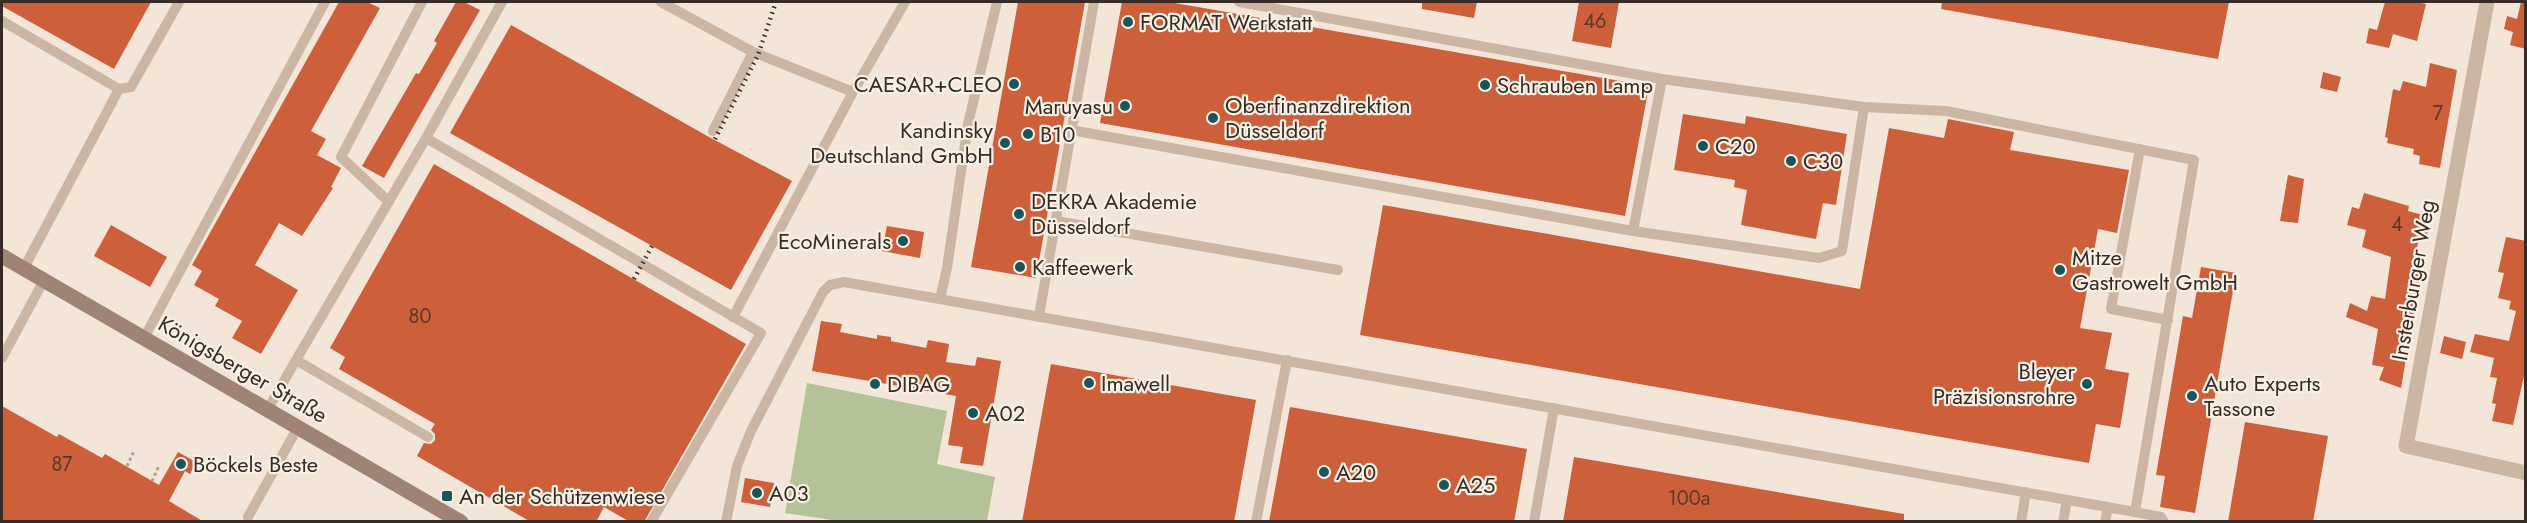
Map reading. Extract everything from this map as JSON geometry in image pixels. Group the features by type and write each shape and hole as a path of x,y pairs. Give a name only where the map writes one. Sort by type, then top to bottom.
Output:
{"main road":[{"name":"Königsberger Straße","path":"2,255 461,522"}],"street":[{"name":"Insterburger Weg","path":"2487,2 2406,446 2526,473"}],"lane":[{"path":"2,21 119,89 131,87 179,2"},
{"path":"144,338 325,2"},
{"path":"389,202 341,157 422,2"},
{"path":"268,409 426,138 502,2"},
{"path":"661,2 753,52 853,92"},
{"path":"733,317 853,92 905,2"},
{"path":"940,299 947,268 968,124 997,2"},
{"path":"1039,316 1094,2"},
{"path":"1239,2 1662,79 1864,107 1946,111 2194,160 2135,512"},
{"path":"713,131 753,52"},
{"path":"1633,231 1662,79"},
{"path":"24,268 119,89"},
{"path":"1071,130 1633,231 1819,258 1842,251 1864,107"},
{"path":"426,138 761,333 651,522"},
{"path":"2140,149 2111,309 2168,320"},
{"path":"1056,221 1338,270"},
{"path":"2,358 44,280"},
{"path":"726,522 737,466 751,431 823,292 830,285 844,282 2026,492 2135,512 2148,518 2161,517 2164,522"},
{"path":"297,360 428,437"},
{"path":"1256,522 1287,360"},
{"path":"1534,522 1554,408"},
{"path":"248,517 298,427"},
{"path":"2021,522 2026,492"},
{"path":"2063,522 2067,500"},
{"path":"2105,522 2108,507"}],"path":[{"path":"127,466 134,451"},
{"path":"152,480 159,466"}],"green space":[{"path":"807,383 947,411 937,464 995,477 987,521 839,521 785,513"}],"building":[{"path":"2,2 151,2 114,69 2,6"},
{"path":"339,2 367,2 380,8 311,131 326,139 317,155 341,168 331,187 333,188 302,236 279,223 255,265 298,290 261,354 232,338 242,321 215,306 219,299 194,285 202,271 192,265"},
{"path":"456,2 464,2 480,10 384,178 362,166 416,73 419,74 437,43 434,41"},
{"name":"B10","path":"1018,2 1085,2 1036,278 971,267"},
{"path":"1122,2 1169,2 1649,86 1625,216 1100,123"},
{"path":"1422,2 1477,2 1474,18 1422,9"},
{"path":"1579,2 1619,2 1611,48 1572,41"},
{"path":"1942,2 2229,2 2218,59 1941,9"},
{"path":"2385,2 2426,4 2417,41 2393,34 2389,48 2366,43 2369,28 2377,30"},
{"path":"2521,2 2526,3 2526,49 2510,45 2513,32 2504,29 2507,16 2517,19"},
{"path":"511,25 709,137 792,181 731,290 450,133"},
{"path":"2430,63 2457,70 2440,168 2419,164 2420,156 2413,154 2414,149 2387,143 2388,138 2385,137 2393,89 2400,91 2403,81 2426,87"},
{"path":"2323,72 2341,77 2337,92 2320,88"},
{"name":"C30","path":"1683,114 1745,124 1746,116 1847,134 1836,205 1823,203 1816,239 1741,225 1747,190 1734,187 1735,180 1674,170"},
{"path":"1948,119 2014,132 2010,150 2129,170 2117,233 2098,229 2080,328 2112,333 2105,369 2129,373 2120,428 2096,424 2089,463 1360,335 1383,205 1860,289 1889,128 1944,138"},
{"path":"434,164 746,344 644,522 630,522 604,507 596,522 531,522 417,456 424,443 431,444 435,440 435,434 431,430 435,424 339,369 345,357 330,348"},
{"path":"2288,175 2304,179 2298,223 2280,221"},
{"path":"2364,193 2409,206 2408,211 2430,217 2426,241 2419,239 2412,268 2421,269 2401,388 2379,380 2384,367 2372,365 2378,329 2346,317 2350,303 2367,311 2371,296 2385,299 2391,257 2362,247 2366,230 2347,225 2352,207 2359,209"},
{"path":"111,225 167,257 150,287 94,256"},
{"name":"EcoMinerals","path":"887,226 924,232 920,258 882,251"},
{"path":"2506,237 2526,241 2526,367 2513,425 2492,421 2496,404 2492,403 2497,378 2490,377 2494,358 2470,352 2475,334 2509,341 2516,311 2509,309 2511,301 2498,298 2504,273 2498,272"},
{"name":"Auto Experts Tassone","path":"2201,267 2236,273 2195,513 2160,507 2165,476 2156,475 2183,316 2192,318"},
{"path":"821,321 842,324 840,332 877,339 877,335 891,337 891,341 926,348 928,340 949,344 946,362 975,366 977,357 1001,361 983,466 960,463 963,447 948,445 956,396 812,371"},
{"path":"2444,336 2466,342 2462,359 2440,353"},
{"path":"1051,364 1256,400 1234,522 1022,522"},
{"path":"2,406 57,437 59,434 102,458 105,454 159,485 178,452 196,462 190,474 185,471 169,501 204,522 2,522"},
{"path":"1290,407 1527,449 1514,522 1269,522"},
{"path":"2245,422 2328,436 2313,522 2228,522"},
{"path":"1574,457 1904,514 1904,522 1563,522"},
{"name":"A03","path":"745,478 774,483 770,507 741,502"}],"railway":[{"path":"715,139 758,55 776,2"},
{"path":"634,279 652,246"}],"place":[{"name":"FORMAT Werkstatt","path":"1128,22"},
{"name":"CAESAR+CLEO","path":"1014,84"},
{"name":"Schrauben Lamp","path":"1485,85"},
{"name":"Maruyasu","path":"1125,106"},
{"name":"Oberfinanzdirektion Düsseldorf","path":"1213,118"},
{"name":"B10","path":"1028,134"},
{"name":"Kandinsky Deutschland GmbH","path":"1005,143"},
{"name":"C20","path":"1703,146"},
{"name":"C30","path":"1791,161"},
{"name":"DEKRA Akademie Düsseldorf","path":"1019,214"},
{"name":"EcoMinerals","path":"903,241"},
{"name":"Kaffeewerk","path":"1020,267"},
{"name":"Mitze Gastrowelt GmbH","path":"2060,270"},
{"name":"Imawell","path":"1089,383"},
{"name":"DIBAG","path":"875,384"},
{"name":"Bleyer Präzisionsrohre","path":"2087,384"},
{"name":"Auto Experts Tassone","path":"2192,396"},
{"name":"A02","path":"973,413"},
{"name":"Böckels Beste","path":"181,464"},
{"name":"A20","path":"1324,472"},
{"name":"A25","path":"1444,485"},
{"name":"A03","path":"757,493"},
{"name":"An der Schützenwiese","path":"447,496"}]}
